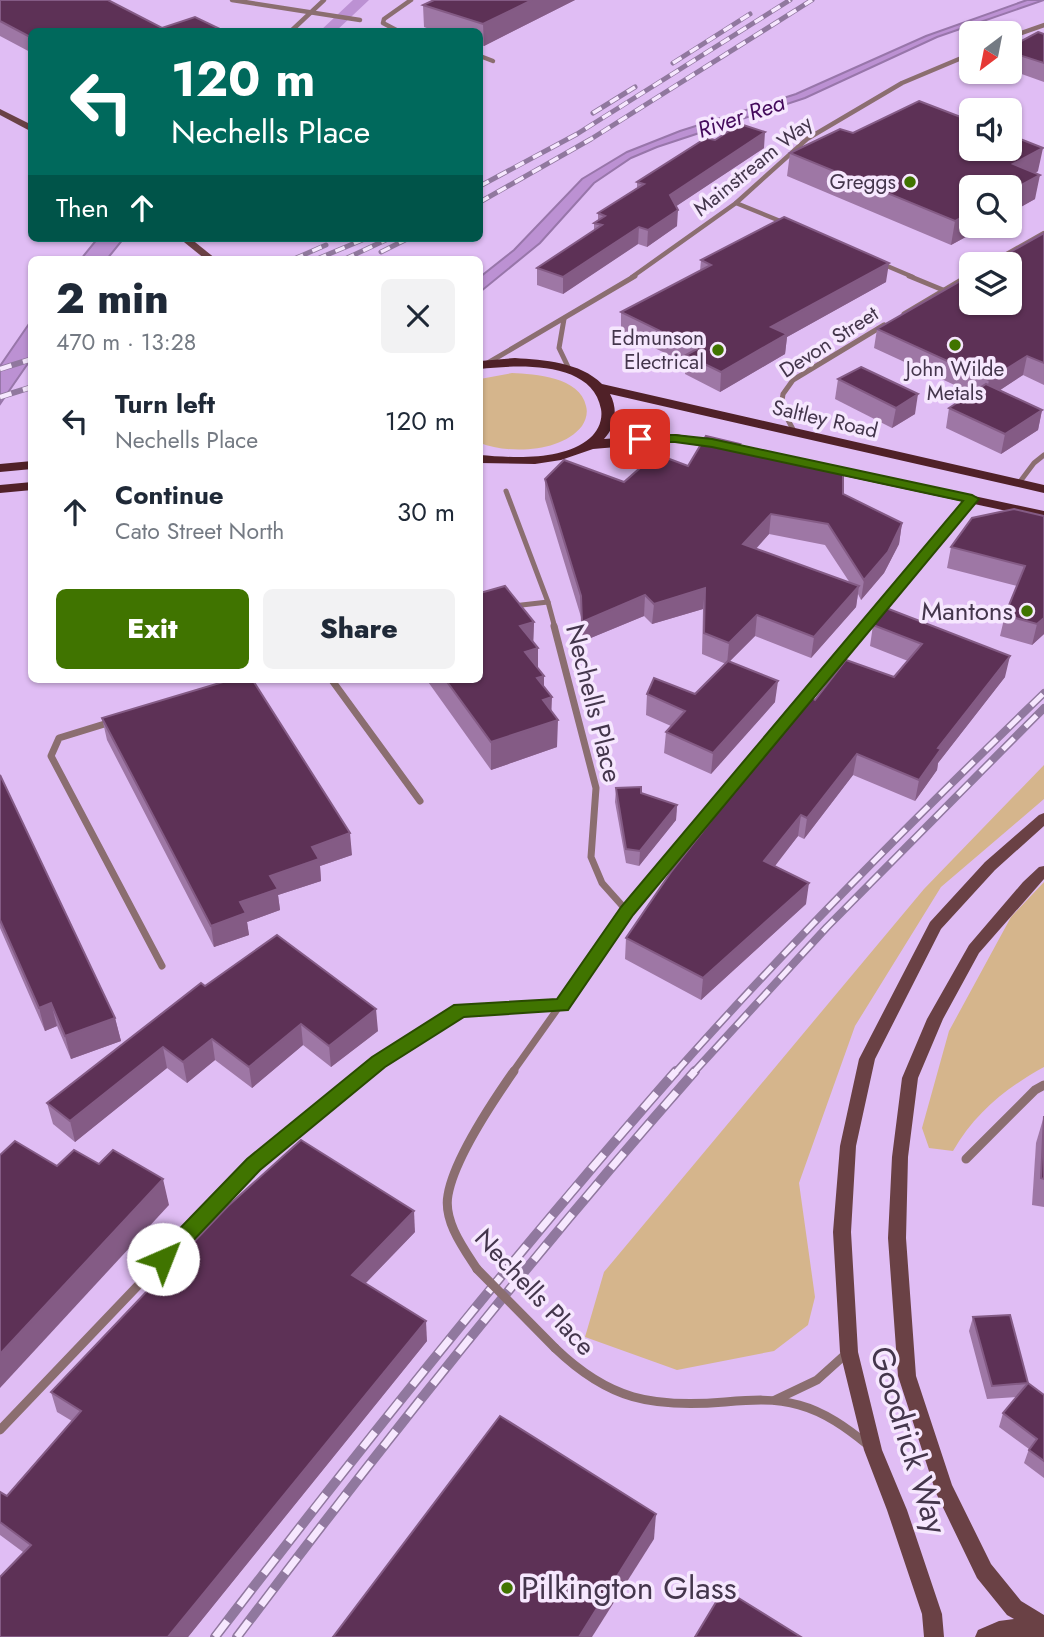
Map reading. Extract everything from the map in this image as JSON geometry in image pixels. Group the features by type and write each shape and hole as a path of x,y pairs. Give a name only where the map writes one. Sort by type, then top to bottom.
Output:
{"main road":[{"path":"0,112 28,127"},
{"path":"189,242 207,256"},
{"name":"Saltley Road","path":"483,365 515,361 544,364 570,371 598,387 1044,489"},
{"path":"483,459 502,463 534,462 563,456 587,445 603,432 610,417 608,402 598,387"},
{"path":"587,445 675,438 738,449"},
{"path":"0,468 28,465"},
{"name":"Saltley Road","path":"811,465 1044,515"},
{"path":"0,489 28,486"},
{"name":"Goodrick Way","path":"934,1637 928,1601 873,1450 849,1352 842,1231 848,1146 867,1059 936,926 990,866 1044,818"},
{"name":"Goodrick Way","path":"1044,871 974,949 935,1019 909,1078 900,1157 897,1238 907,1376 943,1488 984,1571 1014,1608 1044,1628"},
{"path":"985,1637 995,1632 1044,1628"}],"street":[{"path":"232,0 360,20"},
{"path":"294,28 324,0"},
{"path":"392,28 383,23 384,19 411,0"},
{"path":"1022,33 1044,25"},
{"path":"483,57 493,61"},
{"name":"Mainstream Way","path":"483,365 639,273 737,203 771,169 807,139 902,83 959,59"},
{"path":"737,203 790,225"},
{"path":"1010,252 1044,233"},
{"path":"871,259 943,290"},
{"name":"Devon Street","path":"796,434 782,414 778,401 783,389 793,380 959,281"},
{"path":"564,319 559,348 570,371"},
{"path":"1019,483 1034,463 1044,455"},
{"name":"Nechells Place","path":"506,491 548,602 596,788 590,857 602,883 627,911 497,1094 461,1161 447,1197 454,1235 477,1269 555,1348 582,1373 630,1398 682,1405 775,1401 841,1422 873,1450"},
{"path":"627,911 972,499"},
{"path":"510,607 548,602"},
{"path":"334,683 421,801"},
{"path":"124,718 59,738 51,756 162,966"},
{"path":"0,1430 253,1165 379,1062 460,1010 562,1006"},
{"path":"966,1159 1035,1090 1044,1086"},
{"name":"Nechells Place","path":"775,1401 817,1380 849,1352"}],"shaded area":[{"path":"512,373 566,383 582,396 587,409 582,426 561,442 534,449 505,449 483,444 483,378"},
{"path":"1044,765 1044,799 941,887 855,1026 799,1183 815,1297 808,1325 774,1351 677,1370 585,1337 604,1272 924,889"},
{"path":"1044,882 1044,1067 1017,1084 981,1113 953,1151 929,1148 922,1128 949,1031 1011,917"}],"water":[{"path":"1027,0 1044,0 983,21 968,21"},
{"name":"River Rea","path":"959,24 959,29 805,98 631,158 594,183 540,243 483,290 483,275 514,250 582,179 627,152 680,131 796,94 926,36"},
{"path":"95,242 121,242 109,256 83,256"},
{"path":"28,325 28,363 0,404 0,366"}],"building":[{"path":"0,0 108,0 162,28 28,28 28,36 0,21"},
{"path":"434,0 532,0 483,24 423,5"},
{"path":"195,17 218,28 162,28"},
{"path":"1038,32 1044,34 1044,63 1022,56 1022,41"},
{"path":"919,101 959,116 959,161 1019,161 1013,164 1040,175 1022,185 1022,175 959,175 959,219 955,221 790,153 840,129 853,133"},
{"path":"740,124 765,132 670,195 678,210 648,230 639,227 563,277 537,268 602,225 594,223 605,216 598,213 644,184 637,182 706,138 715,140"},
{"path":"1022,140 1043,148 1022,159"},
{"path":"784,217 889,263 771,327 787,334 721,372 686,355 697,349 621,312 711,265 701,260"},
{"path":"1044,233 1044,363 1027,356 989,380 877,329 959,282 959,315 1022,315 1022,252 1010,252"},
{"path":"861,367 918,394 896,408 838,379"},
{"path":"986,384 1042,410 1005,434 949,408"},
{"path":"706,436 843,470 843,494 902,523 888,552 864,580 828,524 771,514 743,544 859,586 814,637 757,615 729,643 704,633 705,588 654,604 645,595 582,622 581,596 545,479 564,460 624,482 656,454 688,466"},
{"name":"Mantons","path":"1014,509 1044,516 1044,618 1037,624 1005,615 1025,566 951,547 972,518"},
{"path":"505,586 534,622 520,626 538,648 525,652 544,676 537,678 552,697 543,700 558,720 491,742 448,683 483,683 483,592"},
{"path":"886,608 1010,656 938,748 941,749 919,780 857,754 807,818 801,815 764,861 809,883 703,978 626,938 671,872 737,788 812,698 815,700 846,660 894,677 922,644 873,625"},
{"path":"728,661 778,681 713,753 666,732 685,711 647,694 654,678 695,694"},
{"path":"220,683 255,683 350,833 312,847 319,859 270,876 278,889 240,902 246,913 211,926 102,718"},
{"path":"0,775 115,1018 65,1036 51,1003 39,1008 0,920"},
{"path":"641,787 641,793 677,805 640,851 626,849 616,788"},
{"path":"277,935 376,1009 329,1046 301,1024 249,1067 212,1039 183,1062 163,1047 70,1121 47,1103 201,983 205,986"},
{"path":"1044,1116 1044,1179 1041,1178"},
{"path":"301,1140 414,1211 352,1275 426,1321 168,1637 0,1637 0,1577 31,1545 0,1522 0,1492 7,1496 81,1411 51,1392 228,1206"},
{"path":"15,1141 57,1166 74,1150 99,1164 113,1150 163,1179 0,1354 0,1155"},
{"path":"1010,1315 1028,1383 992,1386 973,1317"},
{"path":"1028,1383 1044,1395 1044,1461 1029,1450 1037,1439 1003,1413"},
{"name":"Pilkington Glass","path":"500,1416 656,1514 579,1637 333,1637"},
{"path":"724,1589 801,1637 695,1637"}],"waterway":[{"path":"330,28 362,0"}],"railway":[{"path":"483,184 577,134 790,0"},
{"path":"483,200 591,139 812,0"},
{"path":"673,63 750,14"},
{"path":"593,113 635,87"},
{"path":"324,256 357,242"},
{"path":"351,256 381,242"},
{"path":"381,252 401,242"},
{"path":"301,256 326,245"},
{"path":"0,369 28,360"},
{"path":"0,397 28,388"},
{"path":"675,1073 764,975 856,880 1044,693"},
{"path":"693,1073 827,927 1044,708"},
{"path":"215,1637 441,1350 676,1071"},
{"path":"237,1637 460,1350 576,1209 695,1071"}],"place":[{"name":"Greggs","path":"910,182"},
{"name":"John Wilde Metals","path":"955,345"},
{"name":"Edmunson Electrical","path":"718,350"},
{"name":"Mantons","path":"1027,611"},
{"name":"Pilkington Glass","path":"507,1588"}],"route":[{"path":"163,1259 253,1165 379,1062 460,1010 562,1006 627,911 972,499 712,443 675,438 640,439"}]}
